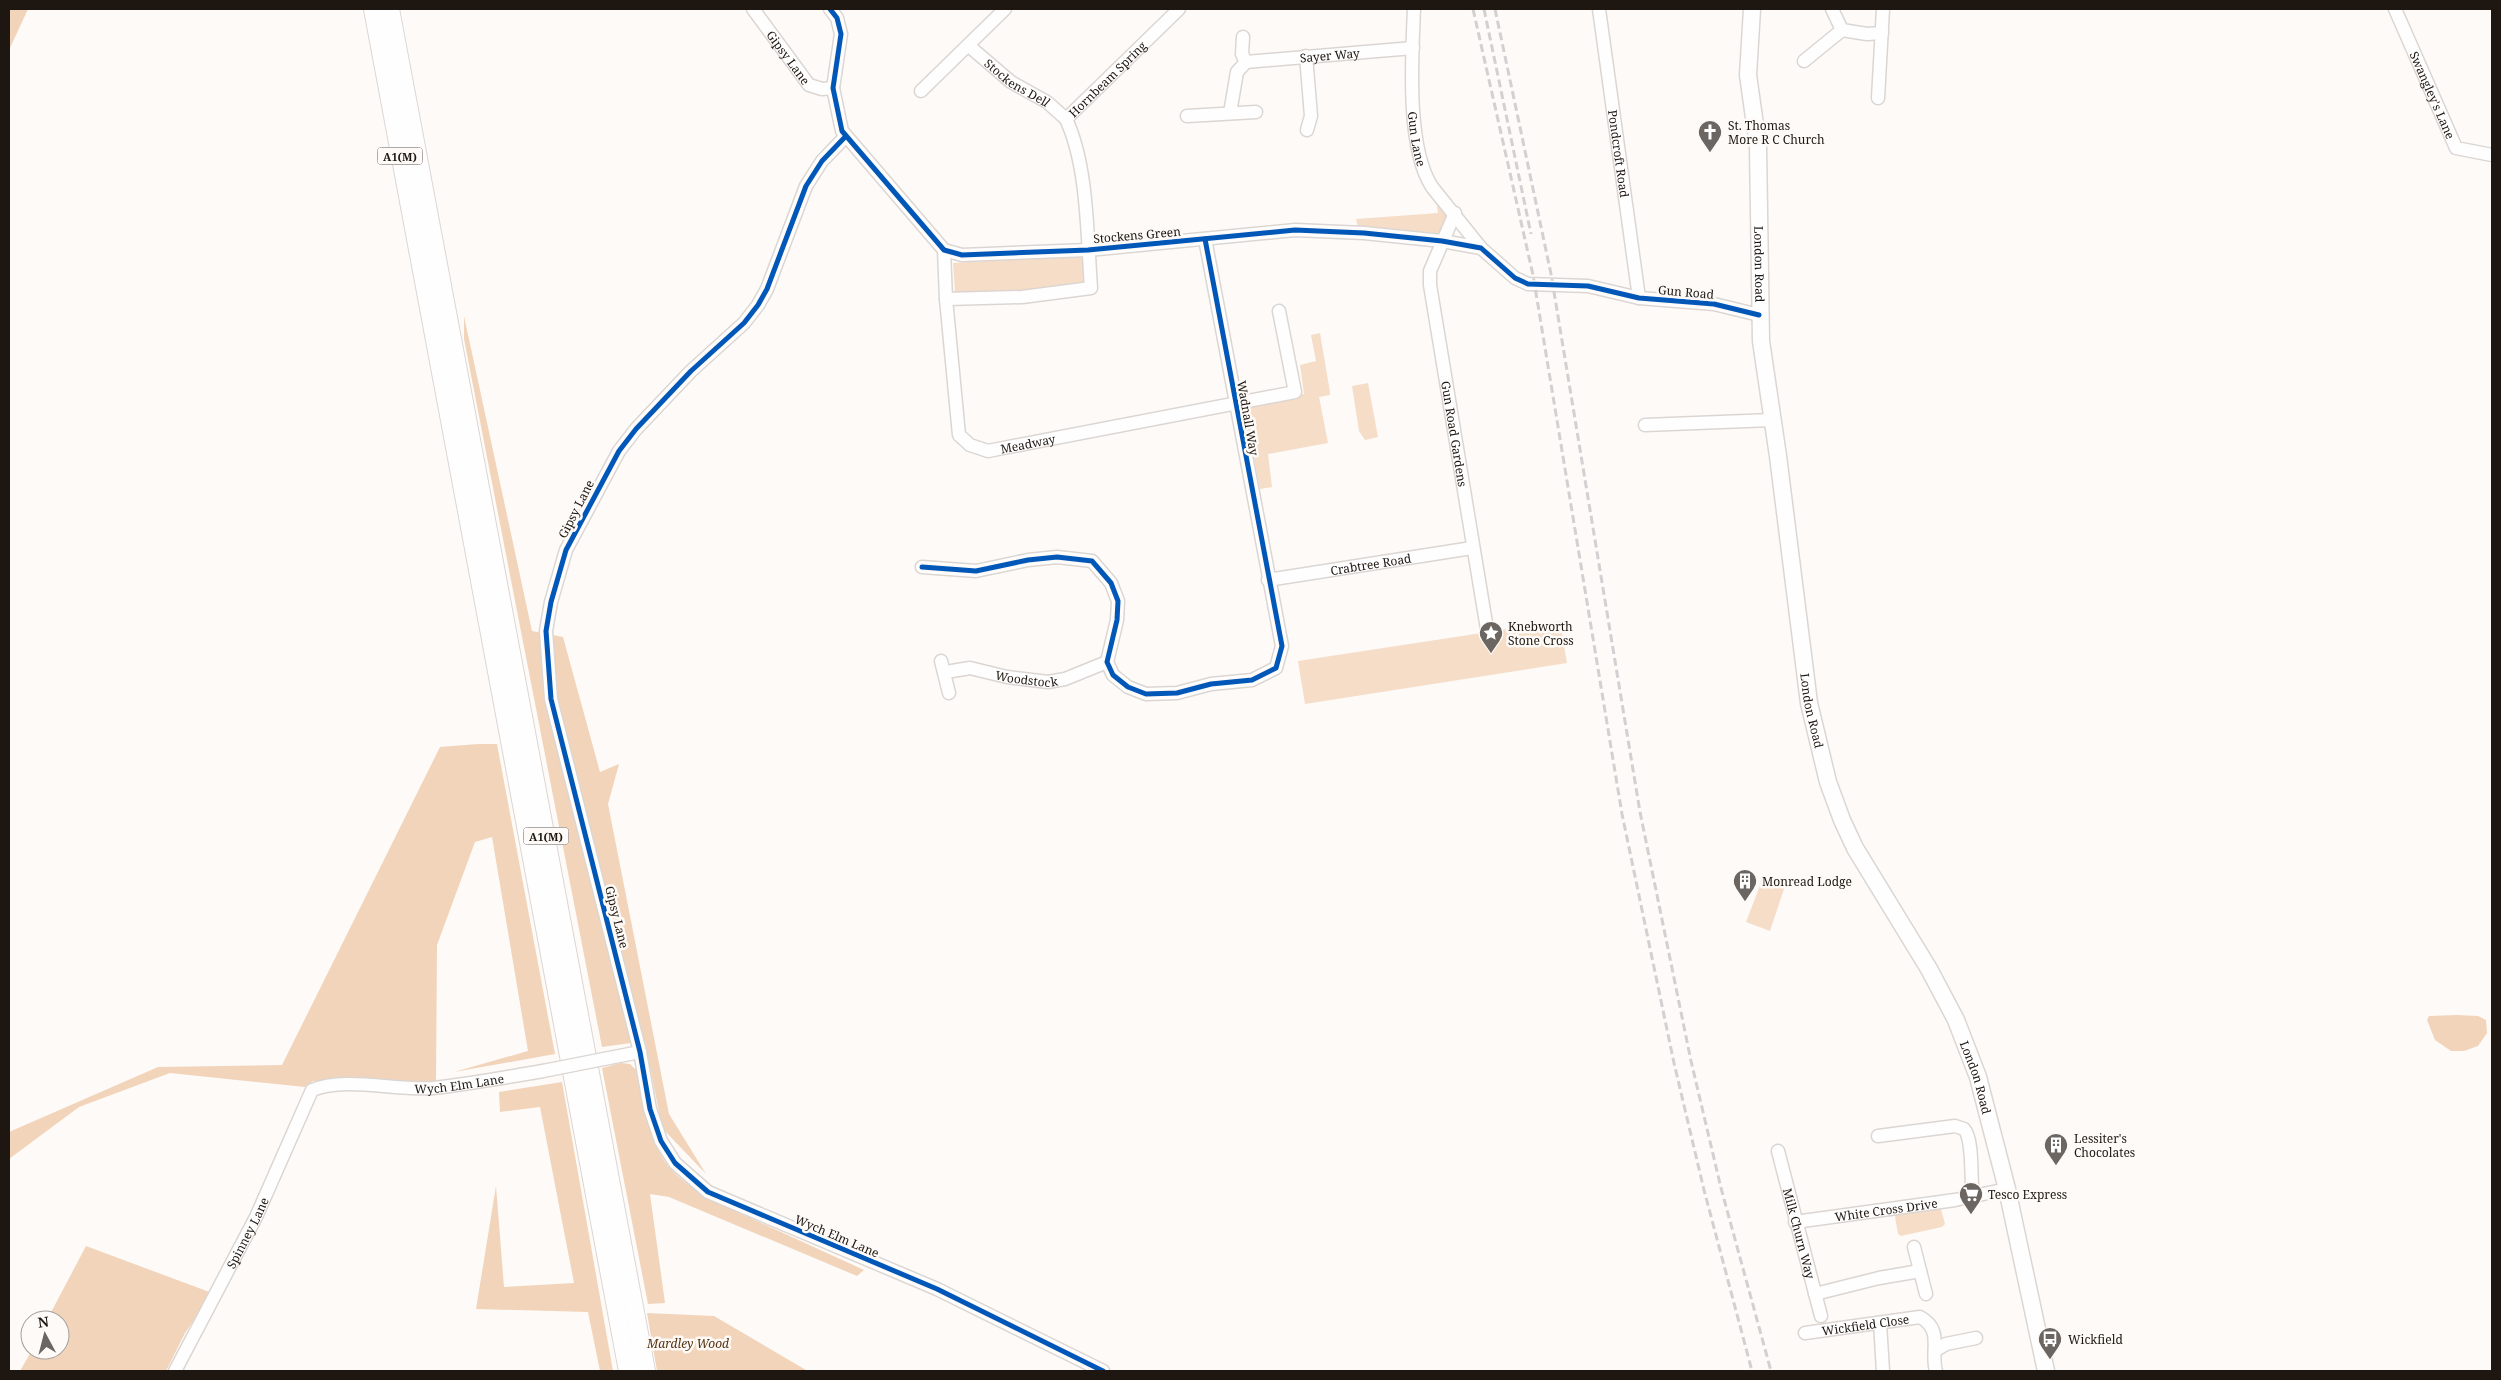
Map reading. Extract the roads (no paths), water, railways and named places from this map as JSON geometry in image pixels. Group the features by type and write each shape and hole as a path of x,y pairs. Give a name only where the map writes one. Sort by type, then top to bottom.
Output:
{"highway":[{"name":"A1(M)","path":"373,9 628,1371"},
{"name":"A1(M)","path":"390,9 646,1371"}],"main road":[{"name":"London Road","path":"1752,9 1748,75 1758,146 1761,233 1759,315 1810,703 1828,782 1855,848 1912,940 1956,1020 1978,1077 2007,1189 2046,1371"}],"street":[{"name":"Gipsy Lane","path":"753,9 809,85 822,89 833,88"},
{"path":"830,9 837,18 841,34 833,88 838,116 846,136 944,250"},
{"path":"921,91 1005,9"},
{"name":"Hornbeam Spring","path":"1088,250 1078,148 1066,119 1179,9"},
{"name":"Gun Lane","path":"1414,9 1414,104 1419,158 1425,177 1482,248"},
{"name":"Pondcroft Road","path":"1599,9 1640,298"},
{"path":"1832,9 1842,30"},
{"path":"1878,98 1883,9"},
{"name":"Swangley's Lane","path":"2394,9 2456,148 2492,155"},
{"path":"1804,61 1842,30 1867,34 1882,33"},
{"path":"1230,113 1237,72 1246,62 1242,54 1243,37"},
{"name":"Stockens Dell","path":"969,46 1011,82 1047,102 1066,119"},
{"name":"Sayer Way","path":"1246,62 1413,48"},
{"path":"1306,56 1311,116 1307,130"},
{"path":"1187,116 1256,112"},
{"name":"Gipsy Lane","path":"640,1052 551,699 546,631 551,602 566,550 619,451 636,429 691,371 744,323 758,306 767,289 806,186 822,161 846,136"},
{"name":"Gun Road Gardens","path":"1455,213 1430,271 1430,285 1461,464 1472,548 1487,628"},
{"name":"Stockens Green","path":"944,250 962,255 1088,250 1295,230 1364,233 1442,240 1482,248"},
{"name":"Wadnall Way","path":"1107,662 1112,675 1128,687 1146,694 1160,696 1211,684 1252,680 1276,668 1282,646 1204,239"},
{"name":"Gun Road","path":"1482,248 1515,278 1528,284 1588,286 1640,298 1714,304 1759,315"},
{"name":"Meadway","path":"944,250 946,299 959,435 970,445 988,451 1294,392 1280,311"},
{"name":"Stockens Green","path":"946,299 1022,297 1091,288 1088,250"},
{"path":"1645,425 1772,420"},
{"name":"Crabtree Road","path":"1268,580 1472,548"},
{"path":"922,567 976,572 1028,560 1057,557 1092,561 1111,583 1118,601 1117,620 1107,662"},
{"name":"Woodstock","path":"948,693 943,666 970,668 1031,682 1048,682 1065,679 1107,662"},
{"name":"Wych Elm Lane","path":"312,1090 331,1085 432,1088 543,1071 640,1052 650,1109 661,1141 676,1163 708,1192 937,1289 1103,1371"},
{"name":"Spinney Lane","path":"175,1371 256,1217 312,1090"},
{"path":"1878,1136 1955,1126 1964,1128 1970,1145 1973,1196"},
{"name":"Milk Churn Way","path":"1778,1151 1821,1316"},
{"name":"White Cross Drive","path":"1795,1222 1973,1196 2007,1189"},
{"path":"1914,1247 1926,1294"},
{"path":"1815,1294 1879,1278 1920,1271"},
{"name":"Wickfield Close","path":"1805,1333 1864,1323 1880,1323 1914,1316 1925,1319 1932,1326 1936,1350"},
{"path":"1880,1323 1882,1371"},
{"path":"1936,1371 1934,1359 1936,1350 1946,1344 1976,1338"}],"railway":[{"path":"1473,9 1533,275 1622,814 1674,1063 1704,1190 1752,1371"},
{"path":"1484,9 1531,234"},
{"path":"1495,9 1551,274 1640,812 1691,1061 1721,1188 1771,1371"}],"place":[{"name":"St. Thomas More R C Church","path":"1710,153"},
{"name":"Knebworth Stone Cross","path":"1491,654"},
{"name":"Monread Lodge","path":"1745,902"},
{"name":"Lessiter's Chocolates","path":"2056,1166"},
{"name":"Tesco Express","path":"1971,1215"},
{"name":"Wickfield","path":"2050,1360"}],"park label":[{"name":"Mardley Wood","path":"688,1343"}]}
